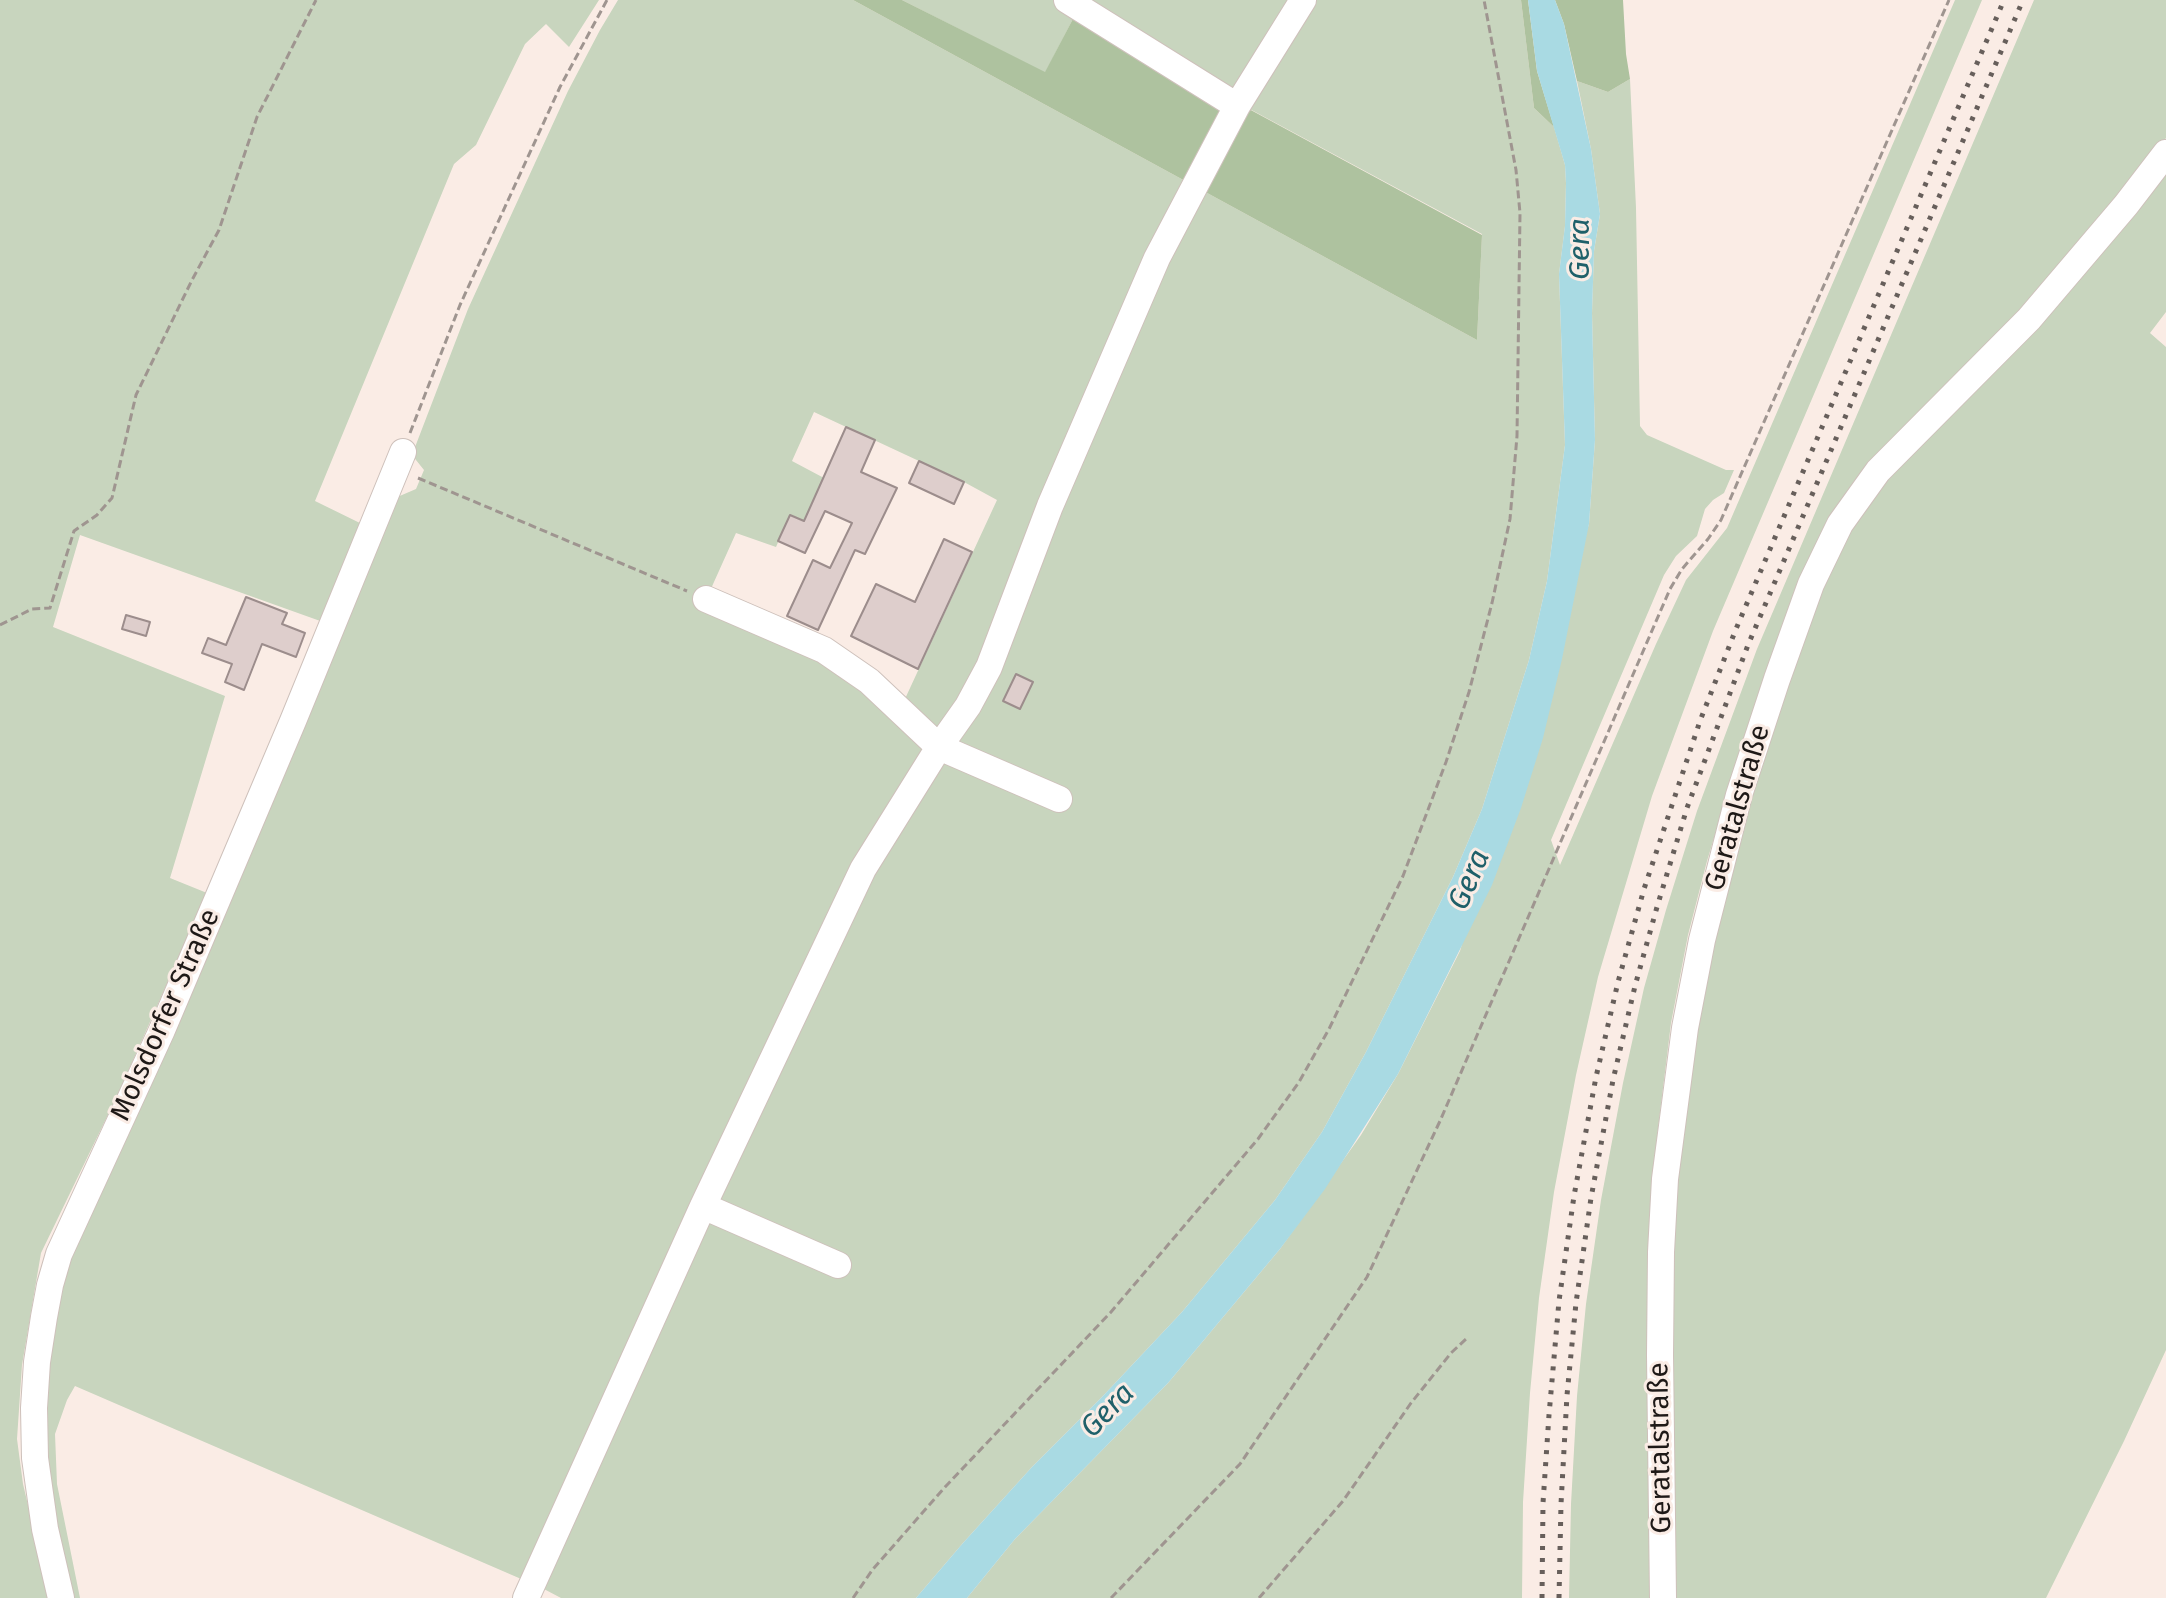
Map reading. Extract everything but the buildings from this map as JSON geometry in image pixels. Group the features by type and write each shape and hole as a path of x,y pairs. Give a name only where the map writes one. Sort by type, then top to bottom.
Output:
{"street":[{"path":"1067,0 1237,106"},
{"path":"526,1598 703,1206 863,869 968,706 989,667 1050,506 1185,200 1237,106 1303,0"},
{"name":"Geratalstraße","path":"1663,1598 1660,1355 1665,1179 1685,1028 1702,940 1739,795 1777,679 1811,584 1840,524 1878,471 2029,319 2166,153"},
{"name":"Molsdorfer Straße","path":"61,1598 45,1529 35,1458 34,1408 44,1317 59,1254 162,1030 403,452"},
{"path":"706,599 824,650 869,681 939,747 1059,799"},
{"path":"703,1206 838,1265"}],"path":[{"path":"0,625 32,609 50,608 74,531 97,515 112,498 136,395 219,230 257,117 316,0"},
{"path":"403,452 460,305 560,87 607,0"},
{"path":"853,1598 873,1569 946,1486 1111,1312 1258,1139 1299,1082 1329,1029 1403,876 1469,692 1510,519 1517,421 1520,213 1516,170 1484,0"},
{"path":"1111,1598 1240,1464 1367,1277 1458,1078 1670,589 1721,520 1949,0"},
{"path":"419,479 706,599"},
{"path":"1259,1598 1343,1501 1411,1403 1467,1338"}],"green space":[{"path":"0,0 599,0 569,47 546,24 525,44 476,145 454,164 315,501 364,525 323,622 80,535 53,627 225,696 170,878 207,893 119,1092 41,1253 22,1365 17,1439 23,1484 50,1598 0,1598"},
{"path":"618,0 853,0 1477,340 1482,234 1075,15 1045,73 902,0 1521,0 1534,108 1554,127 1565,165 1565,226 1559,274 1565,445 1547,581 1529,660 1482,809 1453,877 1366,1052 1322,1132 1275,1200 1182,1312 1032,1467 916,1598 561,1598 75,1386 55,1434 57,1484 80,1598 69,1598 45,1482 43,1425 59,1287 395,498 416,489 424,470 412,455 468,309 568,91","holes":["814,412 997,500 898,714 823,656 705,602 736,533 776,547 790,515 804,521 824,478 792,461"]},
{"path":"853,0 902,0 1045,72 1075,15 1482,235 1477,340"},
{"path":"1521,0 1528,0 1537,71 1554,127 1534,108"},
{"path":"1555,0 1623,0 1630,79 1608,92 1577,81"},
{"path":"1955,0 1982,0 1713,631 1652,796 1598,977 1554,1192 1539,1298 1523,1502 1522,1598 967,1598 1015,1539 1168,1383 1280,1249 1361,1135 1398,1074 1460,951 1589,524 1595,440 1594,251 1600,214 1577,81 1608,92 1630,79 1640,426 1647,435 1726,470 1734,470 1724,493 1705,509 1697,536 1676,556 1664,575 1551,840 1560,865 1686,580 1727,528"},
{"path":"2034,0 2166,0 2166,138 2119,199 1986,352 1911,419 1867,466 1740,752 1688,935 1671,1023 1652,1178 1648,1251 1650,1598 1569,1598 1577,1396 1586,1304 1623,1083 1644,988 1666,910 1697,811 1757,649"},
{"path":"2166,167 2166,312 2150,333 2166,347 2166,1350 2046,1598 1674,1598 1671,1250 1683,1107 1728,870 1820,587 1848,528 1885,477"}],"water":[{"name":"Gera","path":"1528,0 1555,0 1564,24 1591,149 1600,214 1594,251 1592,313 1595,440 1589,524 1562,659 1543,738 1492,885 1398,1074 1325,1189 1280,1249 1168,1383 1015,1539 967,1598 916,1598 1032,1467 1182,1312 1275,1200 1322,1132 1366,1052 1453,877 1482,809 1529,660 1547,581 1565,445 1559,274 1565,226 1565,165 1537,71"}],"railway":[{"path":"1542,1598 1543,1503 1549,1415 1559,1301 1574,1196 1596,1077 1644,889 1700,721 1736,629 2004,0"},
{"path":"1559,1598 1567,1395 1576,1303 1613,1080 1657,907 1687,808 1748,645 2023,0"}]}
